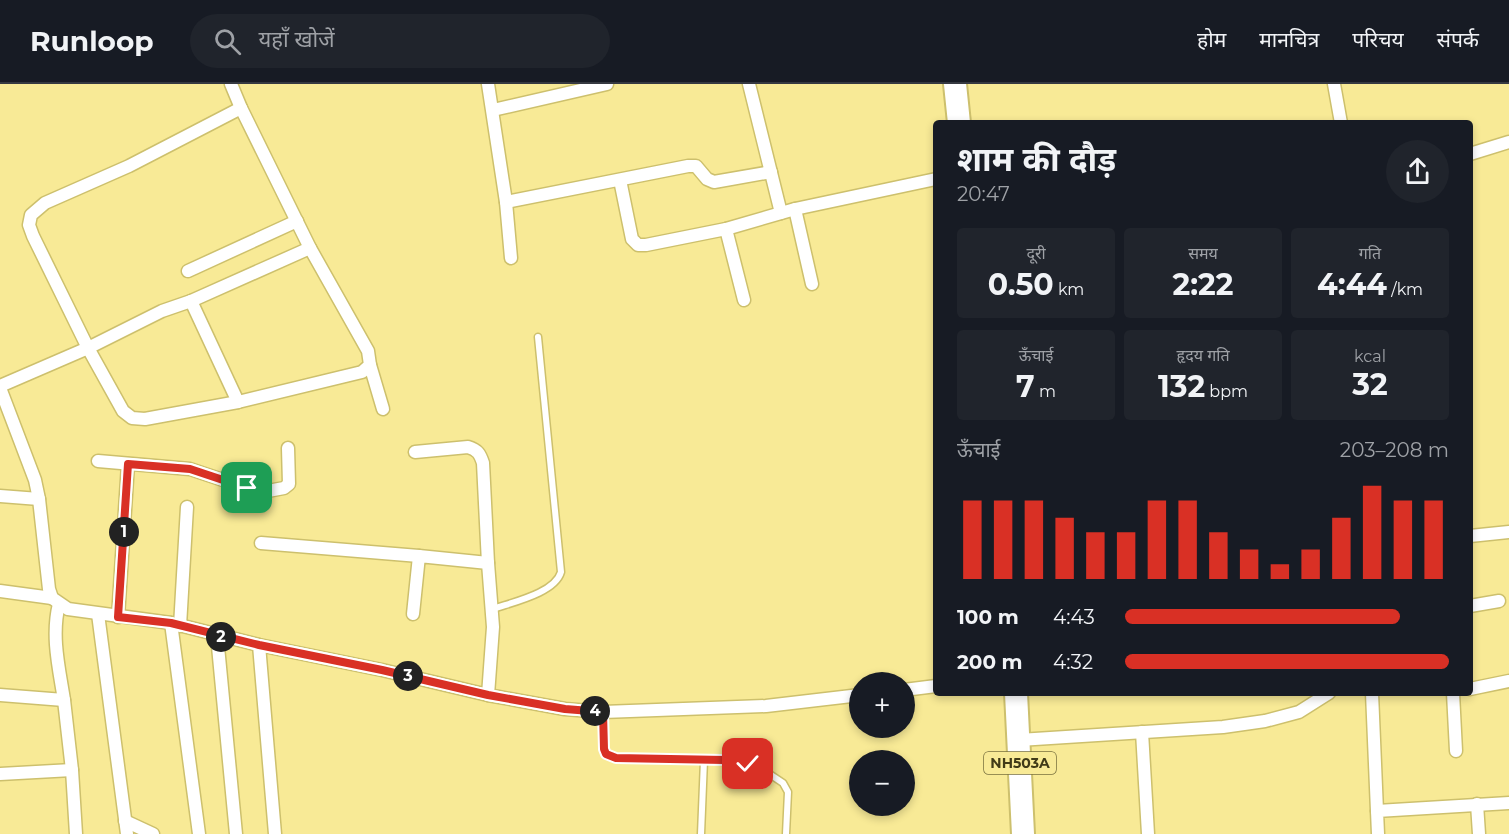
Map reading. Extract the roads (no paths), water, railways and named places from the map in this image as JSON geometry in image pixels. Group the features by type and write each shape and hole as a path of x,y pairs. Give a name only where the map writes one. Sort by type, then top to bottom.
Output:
{"highway":[{"path":"955,84 959,120"},
{"name":"NH503A","path":"1016,696 1023,834"}],"street":[{"path":"231,84 310,248 368,351 383,409"},
{"path":"488,84 506,202 511,258"},
{"path":"493,110 607,84"},
{"path":"749,84 781,213"},
{"path":"1334,84 1340,120"},
{"path":"241,108 129,166 45,202 31,215 29,225 33,236 88,348 123,411 132,417 154,418 238,402 362,372 370,364"},
{"path":"1473,153 1509,142"},
{"path":"506,202 688,166 696,166 707,179 714,182 771,172"},
{"path":"621,180 632,239 638,244 646,245 726,229 795,209 933,180"},
{"path":"795,209 812,284"},
{"path":"188,271 297,221"},
{"path":"726,229 744,300"},
{"path":"76,834 72,770 54,626 56,601 49,589 39,499 35,480 0,387 88,348 162,311 191,301 310,248"},
{"path":"191,301 238,402"},
{"path":"415,452 468,447 475,449 481,455 493,609 488,695"},
{"path":"99,461 190,469 247,488 277,490 289,484 288,448"},
{"path":"118,617 128,464"},
{"path":"0,496 39,499"},
{"path":"187,507 176,624 199,834"},
{"path":"1473,536 1509,532"},
{"path":"261,543 488,563"},
{"path":"413,614 419,556"},
{"path":"0,591 56,601 68,609 176,624 217,636 382,670 488,695 565,709 603,712 766,706 849,696"},
{"path":"1473,605 1499,601"},
{"path":"98,614 127,834"},
{"path":"217,636 236,834"},
{"path":"259,645 275,834"},
{"path":"1473,688 1509,681"},
{"path":"915,689 933,686"},
{"path":"0,695 64,700"},
{"path":"1019,740 1265,722 1299,712 1324,696"},
{"path":"1372,696 1378,834"},
{"path":"1453,696 1456,751"},
{"path":"1142,732 1148,834"},
{"path":"0,774 72,770"},
{"path":"1377,811 1509,802"},
{"path":"1477,804 1479,834"},
{"path":"125,821 153,834"}],"lane":[{"path":"493,609 545,590 559,579 561,572 538,337"},
{"path":"603,712 604,749 610,757 724,760 759,767 783,783 788,792 786,834"},
{"path":"701,834 704,760"}]}
